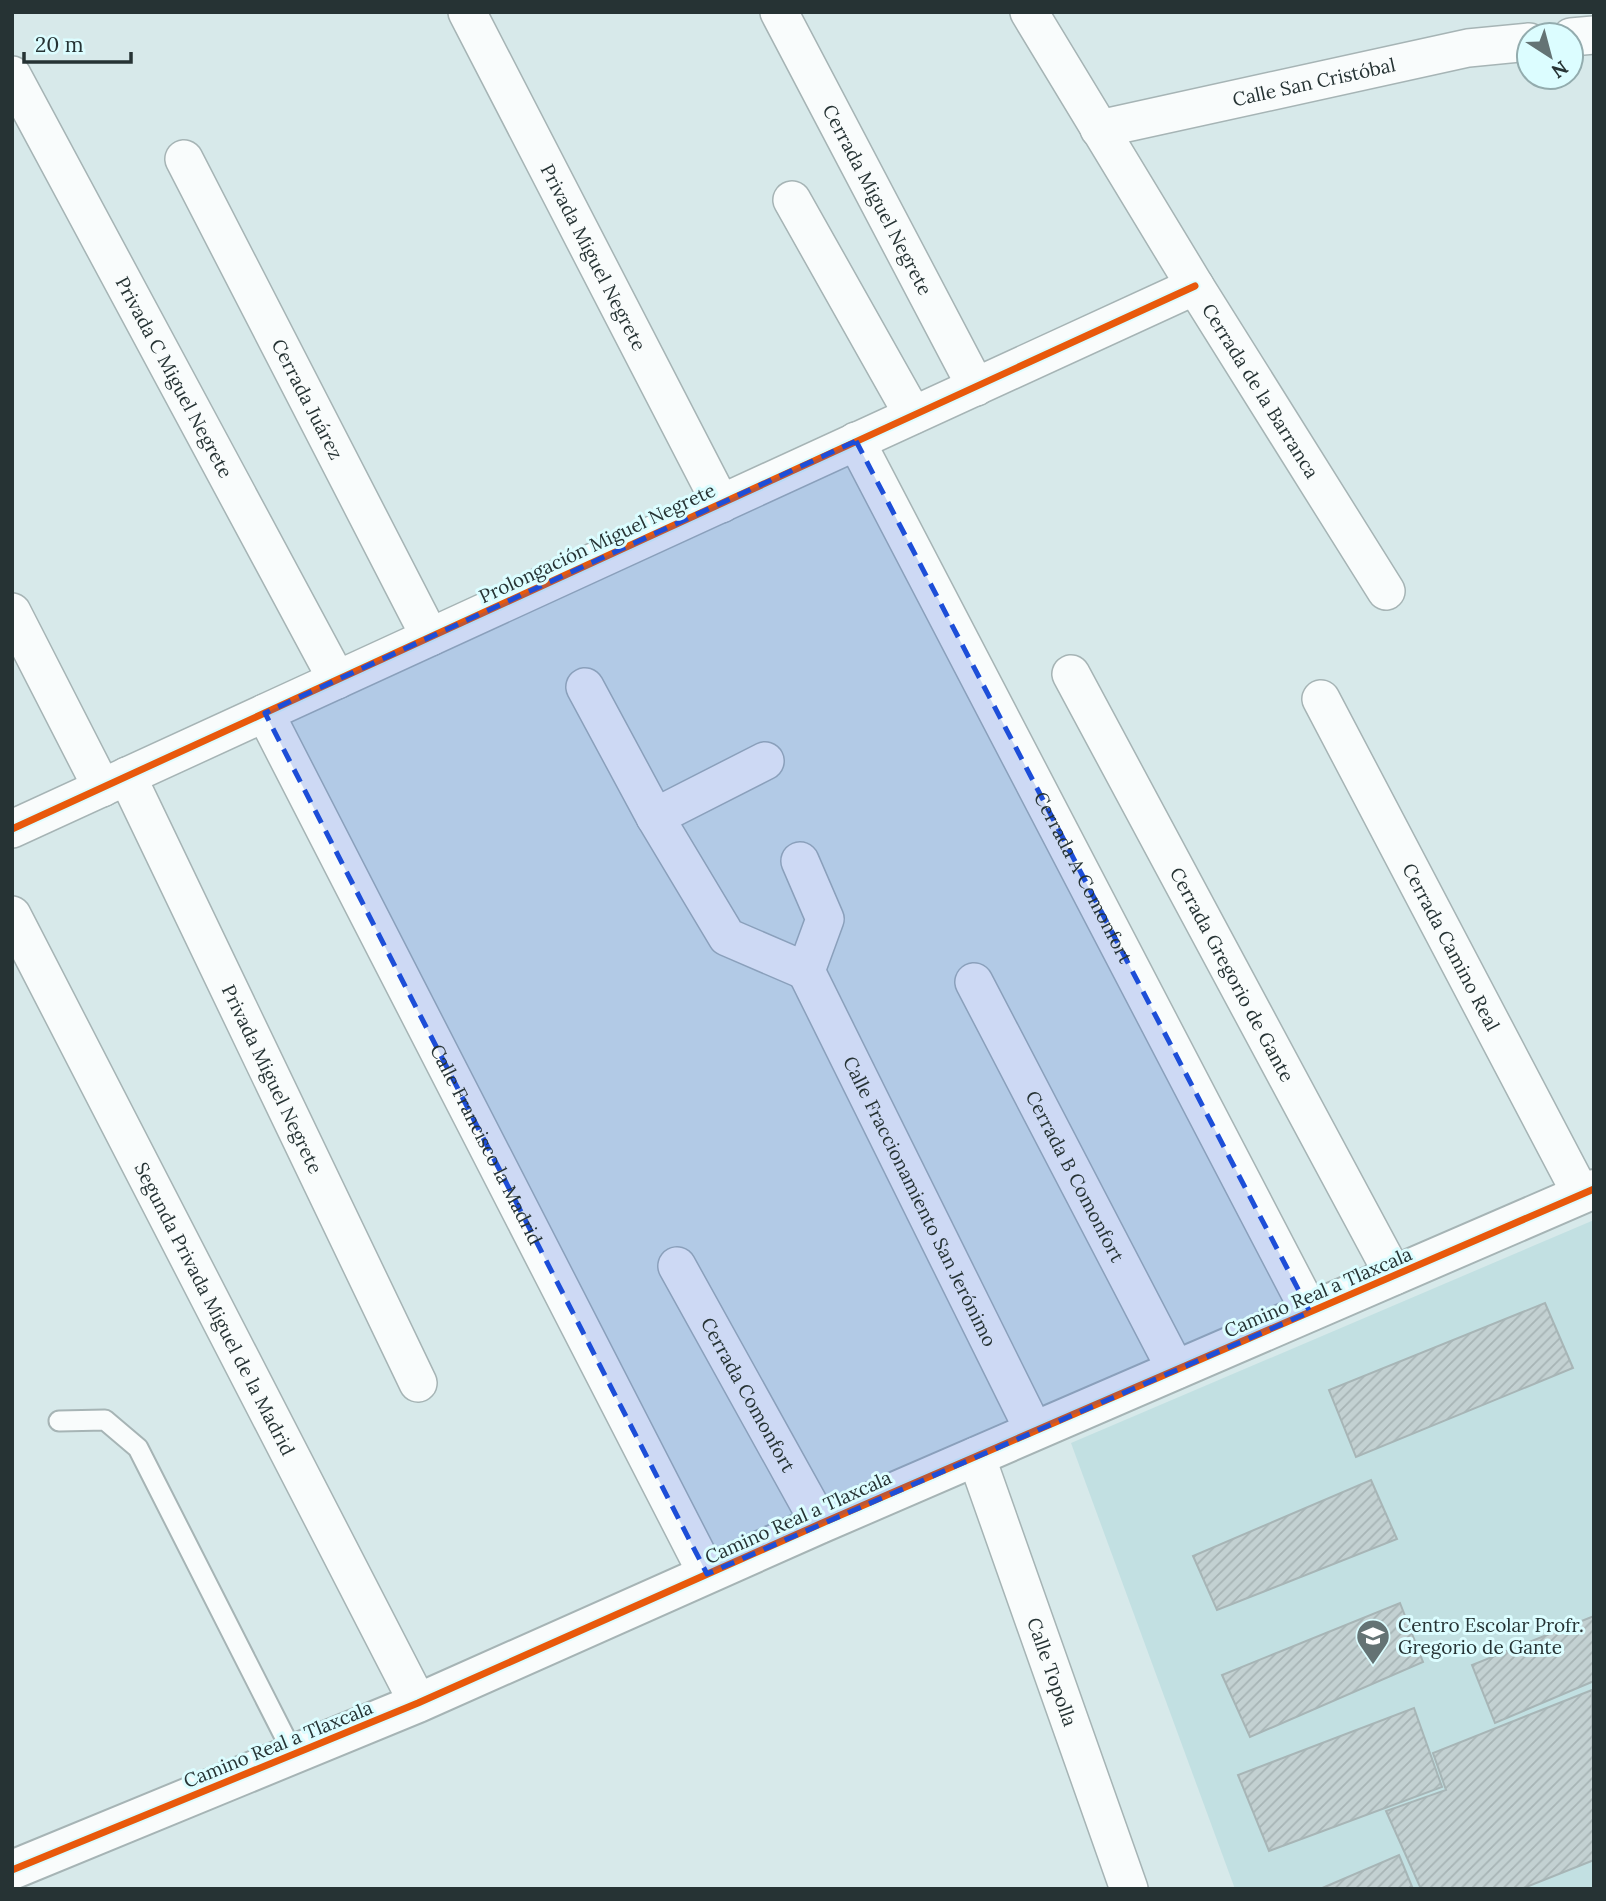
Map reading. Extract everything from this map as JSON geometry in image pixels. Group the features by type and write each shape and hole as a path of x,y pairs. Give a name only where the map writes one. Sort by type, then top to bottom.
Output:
{"street":[{"name":"Privada Miguel Negrete","path":"467,12 721,504"},
{"name":"Cerrada Miguel Negrete","path":"779,12 976,387"},
{"name":"Cerrada de la Barranca","path":"1029,12 1195,286 1386,591"},
{"name":"Calle San Cristóbal","path":"1099,129 1468,48 1515,43"},
{"name":"Privada C Miguel Negrete","path":"12,75 337,680"},
{"name":"Cerrada Juárez","path":"184,159 430,637"},
{"path":"792,200 913,415"},
{"name":"Prolongación Miguel Negrete","path":"12,829 1195,286"},
{"name":"Cerrada A Comonfort","path":"856,441 1310,1312"},
{"name":"Privada Miguel Negrete","path":"12,612 115,782 418,1383"},
{"name":"Cerrada Gregorio de Gante","path":"1071,674 1394,1276"},
{"path":"584,687 655,817 727,937 806,971 825,919 800,861"},
{"name":"Cerrada Camino Real","path":"1321,699 1588,1191"},
{"name":"Calle Francisco la Madrid","path":"265,713 707,1574"},
{"path":"655,817 765,761"},
{"name":"Segunda Privada Miguel de la Madrid","path":"12,915 418,1703"},
{"name":"Calle Fraccionamiento San Jerónimo","path":"806,971 1034,1431"},
{"name":"Cerrada B Comonfort","path":"974,982 1176,1370"},
{"name":"Camino Real a Tlaxcala","path":"12,1870 418,1703 820,1524 1588,1191"},
{"name":"Cerrada Comonfort","path":"677,1266 820,1524"},
{"name":"Calle Topolla","path":"976,1456 1129,1889"}],"lane":[{"path":"60,1421 105,1420 138,1447 294,1755"}],"highlighted area":[{"path":"856,441 1310,1312 707,1574 265,713"}],"shaded area":[{"name":"Centro Escolar Profr. Gregorio de Gante","path":"1594,1220 1594,1889 1235,1889 1071,1443"}],"building":[{"path":"1545,1303 1573,1368 1356,1457 1329,1390"},
{"path":"1371,1480 1397,1539 1217,1610 1193,1556"},
{"path":"1400,1603 1423,1662 1250,1737 1222,1675"},
{"path":"1594,1616 1594,1681 1495,1723 1472,1665"},
{"path":"1592,1690 1594,1860 1521,1889 1421,1889 1386,1811 1446,1790 1433,1753"},
{"path":"1414,1708 1442,1787 1269,1851 1238,1775"},
{"path":"1399,1855 1413,1889 1320,1889"}],"cycle path":[{"path":"12,829 1195,286"},
{"path":"12,1870 418,1703 820,1524 1594,1189"}],"place":[{"name":"Centro Escolar Profr. Gregorio de Gante","path":"1373,1666"}]}
